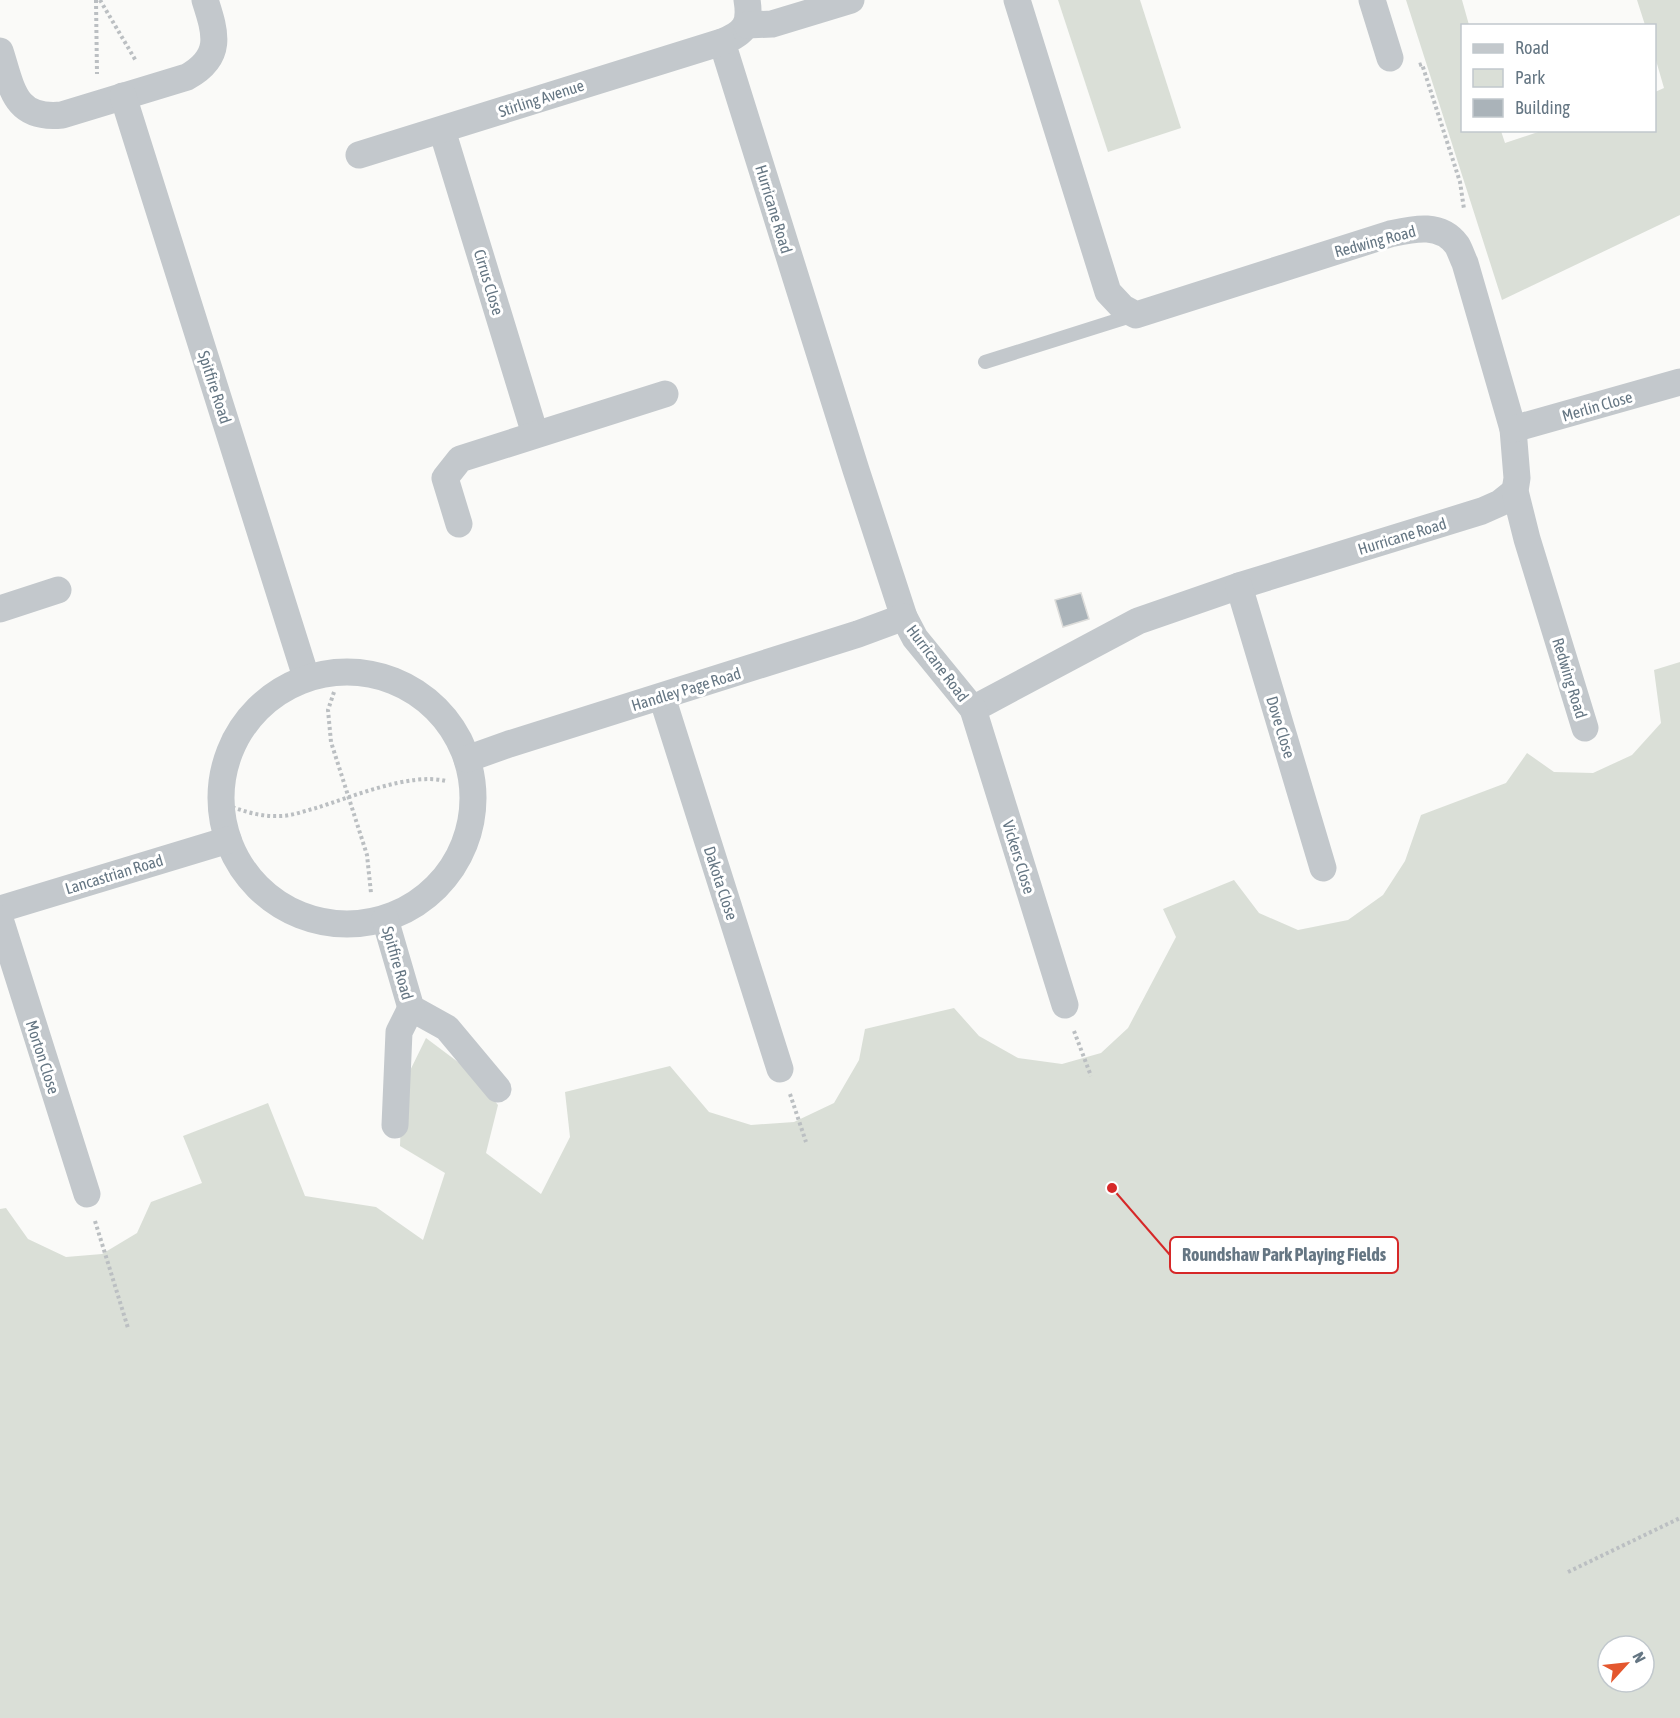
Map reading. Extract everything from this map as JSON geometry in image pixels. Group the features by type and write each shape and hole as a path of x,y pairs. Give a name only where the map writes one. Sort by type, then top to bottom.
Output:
{"street":[{"path":"0,51 14,94 23,106 34,113 48,116 62,115 187,77 198,71 210,56 215,35 205,0"},
{"path":"722,42 733,38 747,13 772,24 851,0"},
{"path":"1017,0 1108,292 1123,309 1136,315"},
{"path":"1372,0 1390,58"},
{"name":"Stirling Avenue","path":"359,155 722,42"},
{"name":"Hurricane Road","path":"722,42 904,617 915,638 973,709 1138,621 1239,586 1482,512 1515,491"},
{"name":"Spitfire Road","path":"123,96 306,677"},
{"name":"Cirrus Close","path":"442,130 536,434"},
{"name":"Redwing Road","path":"1136,315 1401,232 1426,228 1443,232 1456,244 1465,263 1514,429 1517,478 1515,491 1527,539 1585,728"},
{"name":"Merlin Close","path":"1514,429 1680,382"},
{"path":"459,524 445,478 460,459 665,394"},
{"name":"Dove Close","path":"1239,586 1323,868"},
{"path":"0,609 58,590"},
{"name":"Handley Page Road","path":"467,759 858,634 904,617"},
{"path":"341,671 382,676 419,694 448,723 467,759 473,788 469,830 452,868 423,899 377,920 333,924 299,915 268,897 244,871 228,840 220,803 226,761 244,723 274,694 306,677 341,671"},
{"name":"Dakota Close","path":"662,697 780,1068"},
{"name":"Vickers Close","path":"973,709 1065,1005"},
{"name":"Lancastrian Road","path":"0,909 228,840"},
{"name":"Morton Close","path":"0,919 87,1194"},
{"name":"Spitfire Road","path":"377,920 411,1008 447,1028 498,1089"},
{"name":"Spitfire Road","path":"395,1125 399,1032 411,1008"}],"lane":[{"path":"985,362 1136,315"}],"path":[{"path":"98,0 152,87"},
{"path":"97,104 98,0"},
{"path":"1390,58 1396,73 1422,64 1460,182 1464,216 1456,244"},
{"path":"341,671 328,710 331,742 367,855 371,894 377,920"},
{"path":"220,803 253,814 279,816 419,779 440,779 473,788"},
{"path":"1065,1005 1091,1076"},
{"path":"780,1068 806,1142"},
{"path":"87,1194 128,1328"},
{"path":"1568,1572 1680,1518"}],"green space":[{"path":"1058,0 1140,0 1181,128 1108,152"},
{"path":"1406,0 1462,0 1469,24 1461,24 1461,132 1501,132 1505,143 1538,132 1656,132 1656,92 1664,88 1656,60 1656,24 1645,24 1637,0 1680,0 1680,215 1502,300"},
{"path":"1680,662 1680,1718 0,1718 0,1209 6,1208 28,1239 66,1257 102,1254 137,1233 151,1202 202,1183 183,1136 268,1103 305,1196 376,1207 423,1240 445,1173 400,1146 402,1087 426,1038 470,1071 498,1105 486,1153 541,1194 570,1137 565,1092 670,1066 709,1112 751,1125 794,1122 834,1103 859,1060 865,1029 954,1008 979,1036 1018,1058 1062,1064 1101,1053 1128,1028 1176,937 1163,909 1234,880 1259,913 1298,930 1348,920 1383,895 1405,861 1421,815 1506,783 1527,753 1554,772 1593,773 1632,755 1661,723 1654,670"}],"building":[{"path":"1081,593 1089,619 1063,627 1055,600"}],"place":[{"name":"Roundshaw Park Playing Fields","path":"1112,1188"}]}
